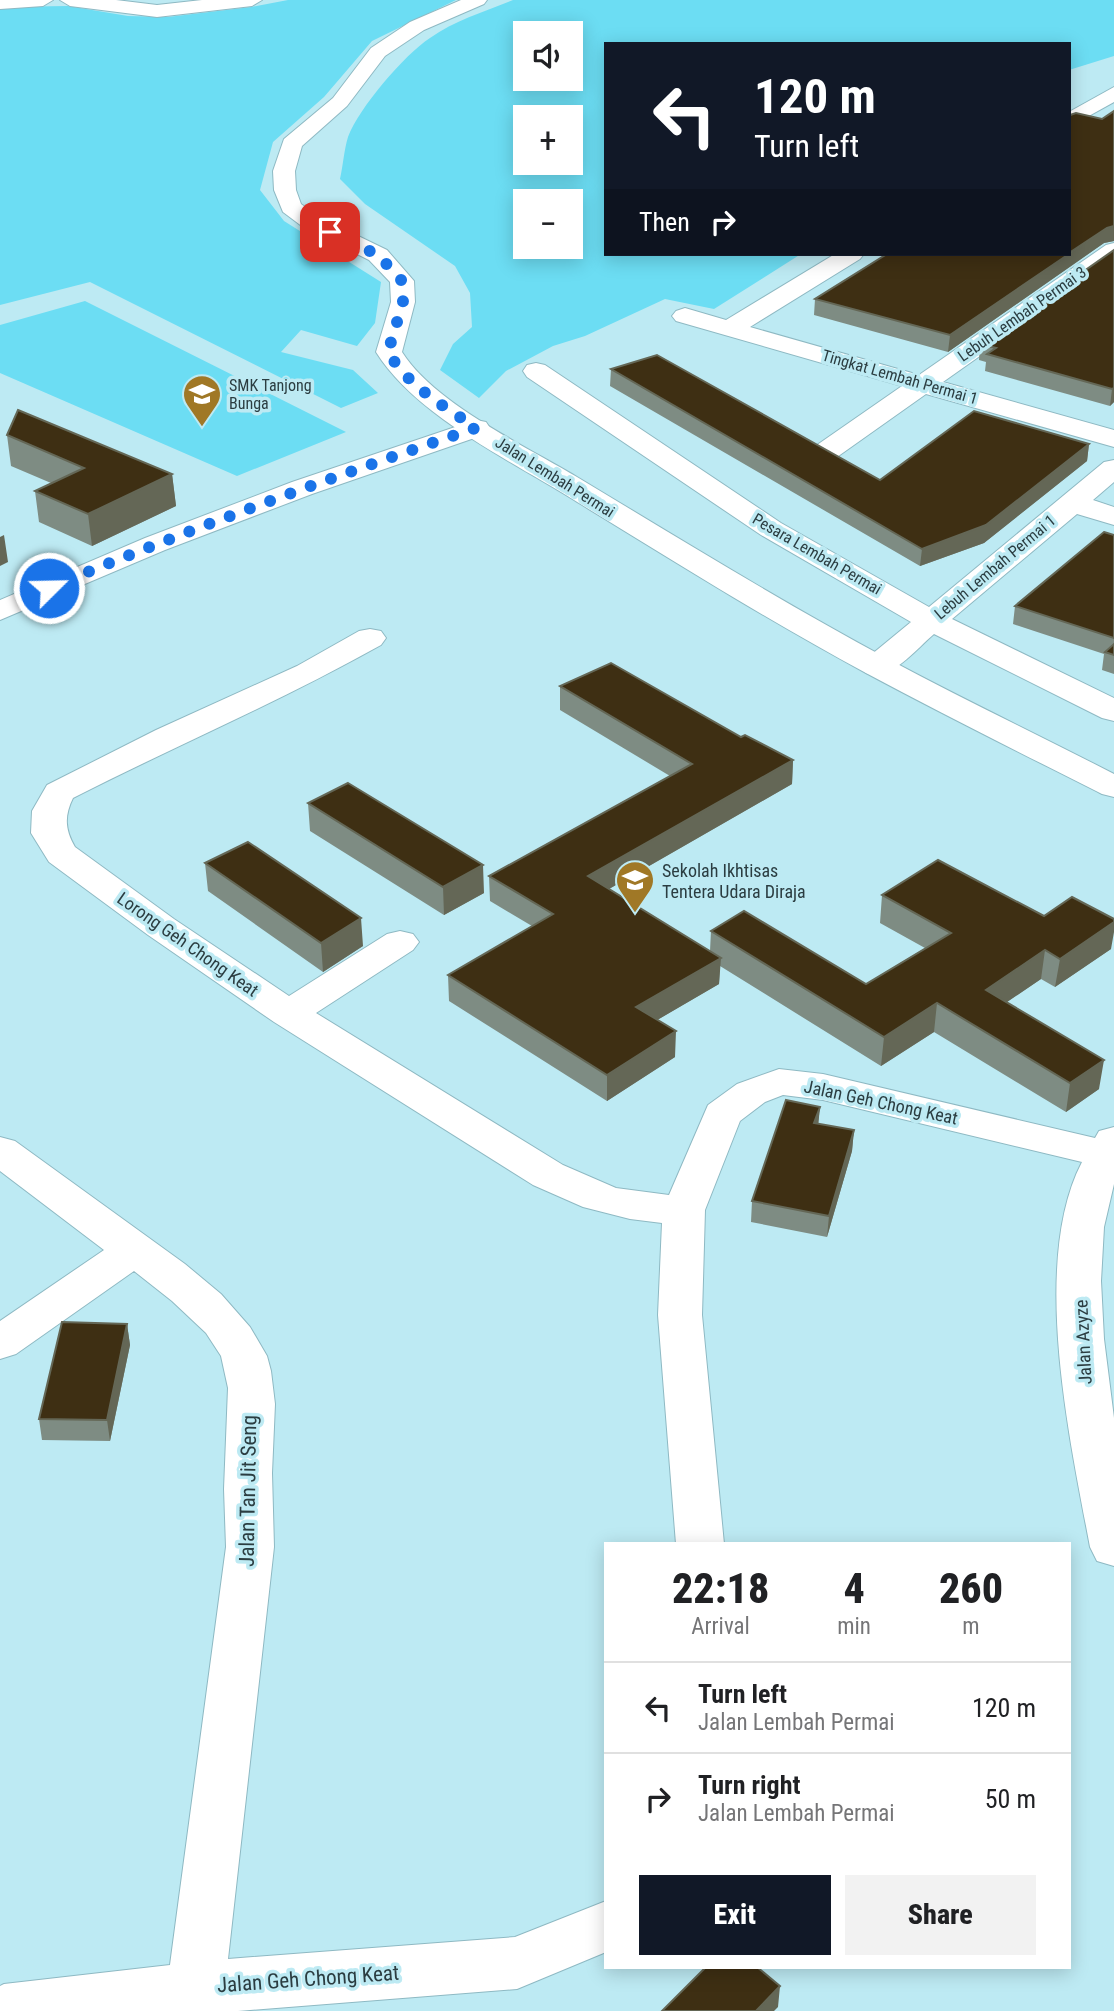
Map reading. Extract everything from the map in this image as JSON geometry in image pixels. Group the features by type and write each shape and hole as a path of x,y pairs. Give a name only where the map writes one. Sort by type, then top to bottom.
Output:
{"street":[{"path":"0,3 43,0"},
{"path":"70,0 158,12 252,0"},
{"name":"Jalan Lembah Permai","path":"477,0 416,26 378,52 340,102 292,144 284,171 285,190 291,207 312,222 378,255 402,281 403,302 388,352 398,369 439,403 476,428 721,577 877,666 1114,788"},
{"path":"1071,120 1114,93"},
{"name":"Lebuh Lembah Permai 3","path":"827,451 1114,250"},
{"path":"730,328 849,256"},
{"name":"Tingkat Lembah Permai 1","path":"685,316 1114,439"},
{"name":"Pesara Lembah Permai","path":"536,371 643,446 771,529 852,573 931,621 1114,711"},
{"path":"0,611 167,539 302,488 476,428"},
{"name":"Lebuh Lembah Permai 1","path":"877,666 1114,468"},
{"path":"1072,503 1114,516"},
{"name":"Lorong Geh Chong Keat","path":"370,638 308,673 97,771 59,792 49,811 50,833 62,854 161,927 288,1014 414,1094 580,1192 609,1202 646,1209 684,1210"},
{"path":"288,1014 400,942"},
{"name":"Jalan Geh Chong Keat","path":"700,1542 680,1315 684,1210 722,1114 751,1093 779,1082 823,1087 1109,1147"},
{"name":"Jalan Azyze","path":"1109,1147 1085,1208 1080,1276 1084,1384 1114,1547"},
{"name":"Jalan Tan Jit Seng","path":"0,1151 185,1289 230,1332 244,1356 251,1382 248,1490 250,1547 196,1988"},
{"path":"0,1343 134,1250"},
{"name":"Jalan Geh Chong Keat","path":"5,2011 196,1988 517,1963 604,1927"}],"shaded area":[{"path":"288,0 456,0 372,41 324,97 273,142 260,190 284,221 381,282 375,323 357,346 301,330 281,352 353,370 378,393 341,408 90,282 0,305 0,7 68,6 128,16 168,17"},
{"path":"513,0 1114,0 1114,56 1071,69 1071,42 604,42 604,256 798,256 714,309 665,299 585,336 553,346 506,371 479,398 440,370 453,344 472,327 470,293 455,266 365,204 340,179 348,137 372,97 419,46 440,32"},
{"path":"85,301 346,432 237,476 0,373 0,325"}],"building":[{"path":"1114,111 1114,226 1071,252 1071,115 1076,113 1102,119"},
{"path":"1114,250 1114,388 987,354 996,348 980,344"},
{"path":"884,256 1066,256 950,335 815,299"},
{"path":"657,355 880,480 974,411 1089,444 986,525 922,549 611,369"},
{"path":"18,410 172,474 88,514 35,491 84,468 7,435"},
{"path":"1104,532 1114,535 1114,638 1015,606"},
{"path":"1114,644 1114,655 1105,652"},
{"path":"611,663 741,737 745,735 793,760 588,876 721,958 636,1007 676,1031 607,1075 448,975 553,914 489,876 692,764 560,686"},
{"path":"348,783 483,865 443,887 308,803"},
{"path":"248,842 361,918 321,943 205,863"},
{"path":"938,860 1044,916 1072,897 1114,919 1114,922 1060,959 1045,950 986,990 1104,1060 1070,1083 937,1003 884,1037 711,931 744,911 866,984 951,933 882,895"},
{"path":"786,1100 820,1107 814,1123 854,1130 829,1216 752,1201"},
{"path":"62,1322 127,1324 107,1420 39,1419"},
{"path":"704,1969 759,1969 780,1986 756,2011 662,2011"}],"place":[{"name":"SMK Tanjong Bunga","path":"202,428"},
{"name":"Sekolah Ikhtisas Tentera Udara Diraja","path":"635,914"}],"route":[{"path":"49,588 302,488 476,428 439,403 398,369 388,352 403,302 402,281 378,255 330,232"}]}
